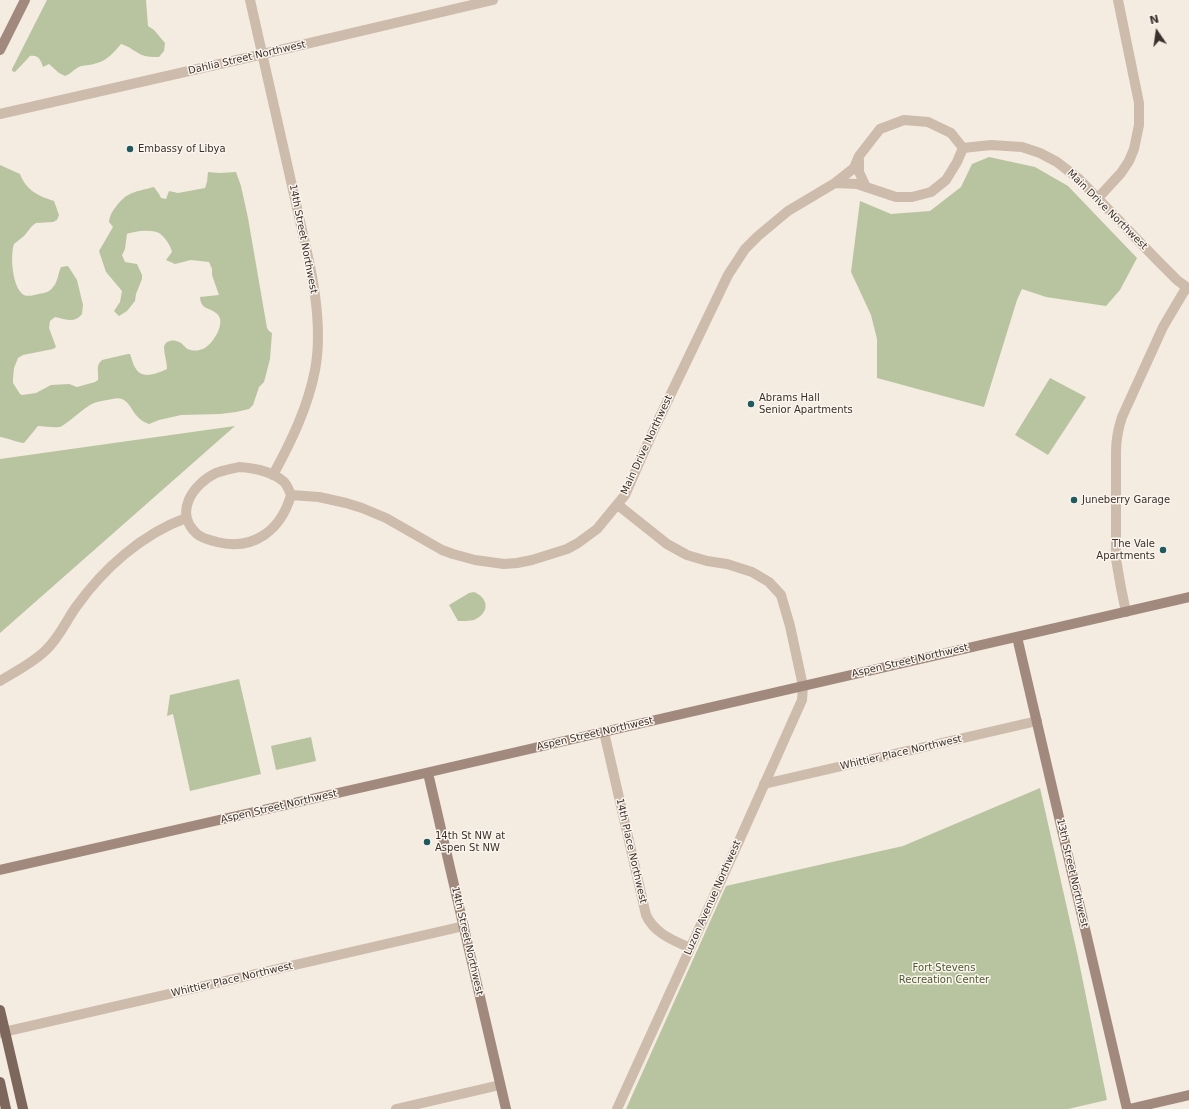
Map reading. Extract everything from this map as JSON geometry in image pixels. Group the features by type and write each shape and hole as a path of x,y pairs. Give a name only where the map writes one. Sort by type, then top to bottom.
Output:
{"main road":[{"path":"0,1010 2,1032 23,1109"},
{"path":"0,1082 6,1109"}],"street":[{"path":"0,50 25,0"},
{"name":"14th Street Northwest","path":"250,0 310,264 317,324 317,355 313,381 299,423 289,446 273,475"},
{"name":"Dahlia Street Northwest","path":"0,114 493,0"},
{"path":"1098,198 1129,161 1134,149 1139,126 1139,103 1118,0"},
{"name":"Main Drive Northwest","path":"290,495 319,497 346,502 386,518 436,547 475,560 504,564 532,560 567,549 578,543 597,529 626,495 660,414 722,287 745,249 772,223 854,168 860,156 880,129 904,120 928,122 951,133 963,148 982,145 1022,147 1064,167 1079,179 1157,260 1188,288"},
{"path":"835,182 857,184 896,197 912,197 932,192 946,180 957,162 963,148"},
{"path":"860,156 859,172 866,187"},
{"path":"1126,612 1116,560 1116,440 1118,428 1163,328 1188,288"},
{"path":"240,467 250,468 273,475 284,482 290,495 287,508 271,530 263,536 248,543 221,543 204,539 194,530 186,518 187,506 192,492 200,484 226,469 240,467"},
{"path":"618,505 667,544 687,554 707,561 727,564 752,572 770,582 781,595 790,626 803,686"},
{"path":"0,681 31,662 47,649 58,636 75,608 109,568 125,554 149,537 186,518"},
{"name":"Aspen Street Northwest","path":"0,870 428,773 1189,597"},
{"name":"13th Street Northwest","path":"1017,637 1128,1109"},
{"name":"Luzon Avenue Northwest","path":"617,1109 802,700 803,686"},
{"name":"Whittier Place Northwest","path":"764,784 1037,722"},
{"name":"14th Place Northwest","path":"604,732 646,915 661,934 690,948"},
{"name":"14th Street Northwest","path":"428,773 506,1109"},
{"name":"Whittier Place Northwest","path":"2,1032 464,926"},
{"path":"396,1109 500,1085"},
{"path":"1128,1109 1189,1095"}],"green space":[{"path":"47,0 146,0 148,26 154,30 165,43 164,51 159,57 148,57 121,44 101,62 81,66 65,76 49,64 43,67 39,58 35,56 30,56 15,72 12,71"},
{"path":"989,157 1035,167 1068,186 1137,258 1120,290 1106,306 1046,297 1022,289 1017,300 984,407 877,378 877,339 871,315 851,272 860,201 891,214 930,211 961,187 972,164"},
{"path":"0,165 20,174 33,192 54,201 59,215 57,220 53,222 36,223 14,244 12,263 17,286 26,296 49,291 56,283 61,267 68,266 77,280 83,305 82,314 76,319 70,320 55,317 50,321 49,328 56,347 53,349 23,355 18,358 14,368 13,383 22,395 36,393 51,385 69,384 77,387 95,382 98,380 98,367 102,360 128,354 130,354 134,366 139,372 147,375 155,374 167,369 164,347 166,343 172,340 177,341 186,348 194,351 201,350 211,343 220,326 220,319 219,316 213,311 206,308 202,304 200,297 219,295 209,262 191,260 175,264 166,260 172,252 169,244 159,233 143,231 127,234 125,249 122,255 125,262 137,264 142,275 142,279 135,301 127,311 119,316 114,311 120,302 122,291 106,272 99,251 113,227 109,222 110,216 119,202 128,195 154,187 161,198 166,199 169,191 178,193 205,188 208,172 236,172 241,186 248,218 267,328 272,333 270,359 264,382 259,387 253,405 249,409 236,412 181,415 149,424 136,415 126,401 120,398 115,398 92,404 60,427 38,426 24,443 0,437"},
{"path":"1050,378 1086,397 1048,455 1015,435"},
{"path":"235,426 0,633 0,459"},
{"path":"474,592 483,598 485,602 486,606 483,614 474,620 458,621 449,605 469,593"},
{"path":"239,679 261,774 190,791 173,714 167,716 170,695"},
{"path":"311,737 316,761 276,770 271,746"},
{"name":"Fort Stevens Recreation Center","path":"1040,788 1078,957 1107,1100 1068,1109 626,1109 726,886 903,846"}],"place":[{"name":"Embassy of Libya","path":"130,149"},
{"name":"Abrams Hall Senior Apartments","path":"751,404"},
{"name":"Juneberry Garage","path":"1074,500"},
{"name":"The Vale Apartments","path":"1163,550"},
{"name":"14th St NW at Aspen St NW","path":"427,842"}]}
